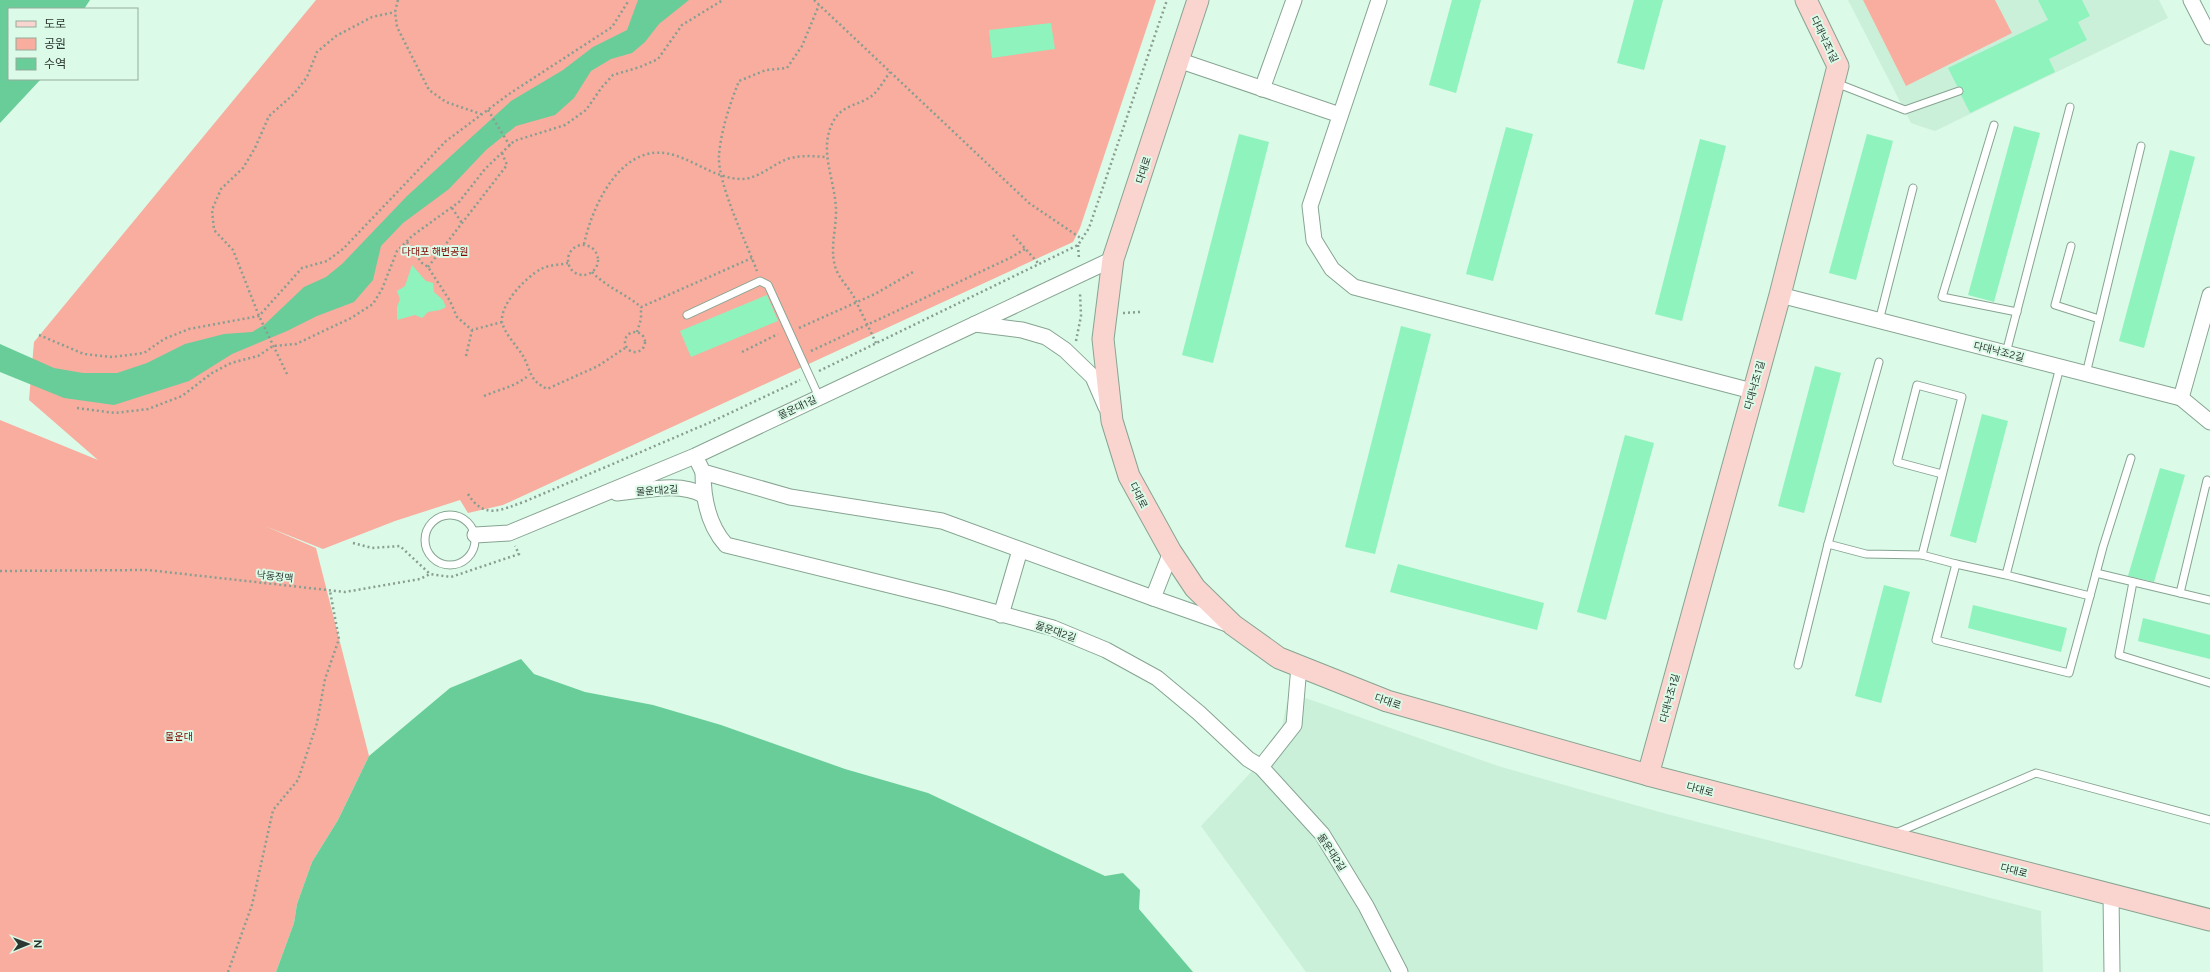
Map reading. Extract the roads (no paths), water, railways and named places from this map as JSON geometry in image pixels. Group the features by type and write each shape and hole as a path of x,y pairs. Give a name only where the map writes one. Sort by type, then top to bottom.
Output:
{"main road":[{"name":"다대로","path":"1198,0 1114,260 1103,339 1112,421 1129,476 1170,552 1195,588 1233,625 1279,658 1387,701 1648,775 1886,838 2210,920"},
{"name":"다대낙조1길","path":"1648,775 1752,391 1780,295 1838,66 1806,0"}],"street":[{"path":"1262,89 1294,0"},
{"path":"1379,0 1310,206 1314,240 1332,269 1354,287 1752,391"},
{"path":"2191,0 2210,37"},
{"path":"1178,60 1340,115"},
{"name":"몰운대1길","path":"475,536 509,533 695,456 1114,260"},
{"name":"다대낙조2길","path":"1780,295 2181,398 2210,422"},
{"path":"2181,398 2210,295"},
{"path":"975,324 1022,330 1046,337 1065,350 1093,377 1112,421"},
{"path":"695,456 703,472 703,495"},
{"path":"703,472 790,497 942,521 1153,598 1233,625"},
{"name":"몰운대2길","path":"603,494 678,488 692,489 703,495 716,534 726,545 946,599 1054,628 1106,650 1157,678 1199,713 1248,759 1261,767 1322,834 1366,906 1400,972"},
{"path":"1001,615 1020,550"},
{"path":"1153,598 1170,552"},
{"path":"1261,767 1294,725 1299,666"},
{"path":"2111,895 2112,972"}],"lane":[{"path":"1834,83 1905,110 1959,91"},
{"path":"2006,353 2070,107"},
{"path":"1994,125 1942,297 2017,312"},
{"path":"2086,374 2142,146"},
{"path":"1879,320 1913,188"},
{"path":"2070,246 2055,305 2099,319"},
{"path":"687,315 760,281 768,285 819,397"},
{"path":"1798,665 1828,544 1879,362"},
{"path":"2006,575 2060,367"},
{"path":"1922,555 1962,397 1917,385 1897,462 1942,474"},
{"path":"1956,564 1936,640 2069,673 2096,574 2131,458"},
{"path":"2180,593 2207,480 2210,483"},
{"path":"443,515 459,516 466,520 475,536 472,552 459,563 442,564 429,554 425,547 424,539 430,524 443,515"},
{"path":"1828,544 1866,554 1922,555 2090,596"},
{"path":"2096,574 2210,600"},
{"path":"2133,582 2119,655 2210,683"},
{"path":"1886,838 2036,773 2210,820"}],"water":[{"path":"0,0 90,0 85,8 8,8 8,80 40,80 0,123"},
{"path":"638,0 689,0 659,24 645,42 632,53 611,59 591,71 574,98 555,115 516,126 486,150 449,189 403,223 381,246 373,280 354,302 317,316 287,331 232,354 189,381 114,405 64,398 0,372 0,344 54,368 83,373 117,373 147,363 185,344 224,334 252,332 264,325 304,287 326,277 342,264 407,196 511,101 563,70 593,47 627,30"},
{"path":"521,659 534,674 585,692 653,705 721,725 845,769 928,793 1105,876 1123,873 1140,890 1139,909 1193,972 276,972 294,923 297,904 312,862 338,820 369,756 450,688"}],"park label":[{"name":"다대포 해변공원","path":"435,251"},
{"name":"몰운대","path":"179,736"}]}
